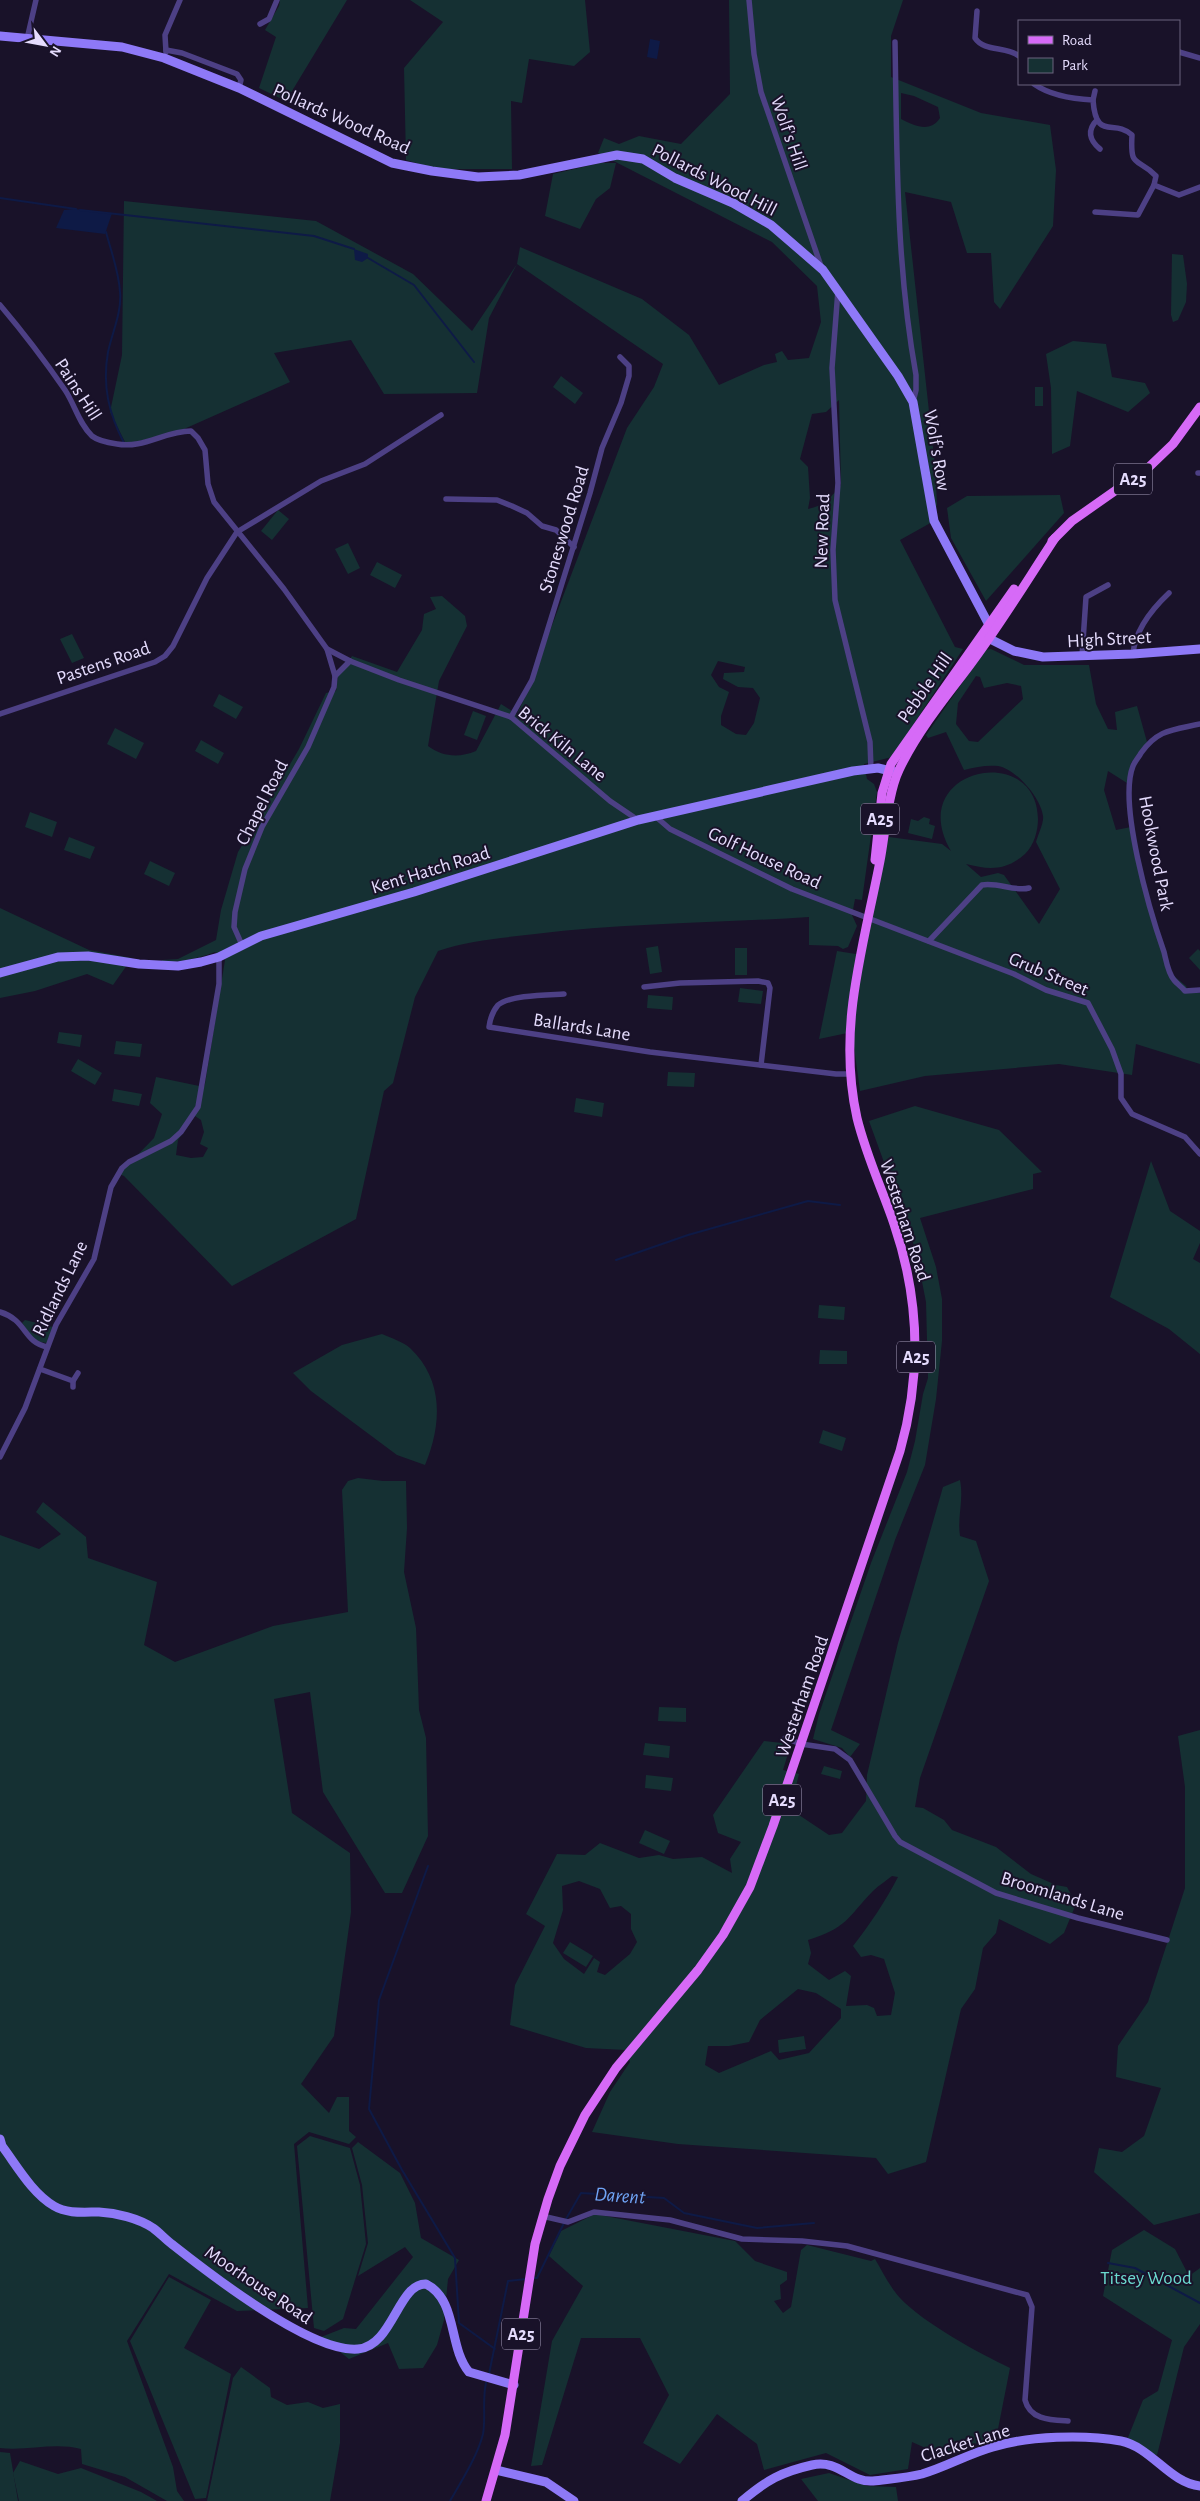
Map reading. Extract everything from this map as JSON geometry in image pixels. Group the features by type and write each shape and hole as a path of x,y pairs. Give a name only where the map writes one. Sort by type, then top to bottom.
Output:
{"main road":[{"name":"A25","path":"989,630 1055,538 1072,521 1149,467 1174,444 1200,407"},
{"name":"Pebble Hill","path":"886,775 989,630"},
{"name":"Pebble Hill","path":"896,777 922,732 989,630"},
{"name":"Westerham Road","path":"486,2501 496,2470 514,2385 528,2279 542,2216 566,2153 600,2091 653,2020 698,1970 740,1906 762,1857 802,1744 899,1457 910,1416 915,1374 916,1332 909,1276 898,1236 860,1130 851,1074 851,1009 869,907 886,775"},
{"name":"Westerham Road","path":"869,907 874,893 896,777"}],"street":[{"path":"27,39 36,0"},
{"path":"165,54 165,35 180,0"},
{"path":"260,24 269,19 277,0"},
{"name":"Wolf's Hill","path":"748,0 760,92 823,270"},
{"path":"977,11 973,40 986,47 1018,55"},
{"name":"Pollards Wood Road","path":"0,36 122,47 165,54 392,163 478,177 523,174"},
{"path":"895,42 897,158 903,270 916,375 916,390 913,402"},
{"path":"1180,52 1200,58"},
{"path":"1036,85 1043,90 1072,99 1093,100"},
{"path":"1094,91 1094,114 1097,120 1108,128 1127,130 1132,134 1132,155 1136,163 1156,176 1154,185 1138,215 1094,212"},
{"path":"1097,120 1092,126 1090,134 1092,140 1100,149"},
{"name":"Pollards Wood Hill","path":"523,174 617,155 643,159 675,178 733,203 771,224 823,270 838,290"},
{"path":"1154,185 1179,196 1200,188"},
{"path":"1110,213 1110,221"},
{"name":"Wolf's Row","path":"838,290 898,376 913,402 934,521 989,630"},
{"name":"New Road","path":"838,290 832,368 838,483 833,550 836,600 870,742 871,769"},
{"name":"Pains Hill","path":"0,305 66,392 77,418 93,437 118,444 140,444 168,434 191,431 198,438 205,450 208,484 214,502 284,590 327,649 350,661"},
{"name":"Stoneswood Road","path":"512,717 532,680 574,548 602,448 621,403 629,376 628,366 620,357"},
{"path":"237,532 321,481 365,464 441,415"},
{"path":"446,499 497,500 512,506 542,526 556,530 574,548"},
{"name":"Pastens Road","path":"0,714 154,662 165,656 173,646 207,578 237,532"},
{"path":"1082,656 1086,597 1108,585"},
{"path":"1133,654 1134,641 1142,625 1169,593"},
{"name":"High Street","path":"989,630 1020,652 1043,657 1133,654 1200,649"},
{"path":"327,649 335,676 350,661"},
{"name":"Brick Kiln Lane","path":"350,661 512,717 610,801 638,820"},
{"name":"Chapel Road","path":"242,945 234,927 235,912 245,870 270,812 308,747 334,687 335,676"},
{"name":"Hookwood Park","path":"1200,724 1164,731 1156,737 1133,765 1130,781 1132,824 1157,933 1172,978 1185,991 1200,990"},
{"path":"871,769 896,777"},
{"name":"Kent Hatch Road","path":"0,973 58,957 88,956 139,964 178,966 219,957 261,936 414,892 638,820 853,771 871,769"},
{"name":"Golf House Road","path":"655,816 670,830 792,889 867,918"},
{"path":"928,941 982,885 993,884 1023,890 1029,888"},
{"name":"Grub Street","path":"867,918 1014,974 1046,990 1088,1003 1112,1048 1121,1074 1121,1098 1132,1114 1185,1137 1200,1154"},
{"name":"Ridlands Lane","path":"0,1457 25,1408 47,1347 66,1305 94,1259 111,1187 122,1168 181,1132 198,1107 219,984 219,957"},
{"path":"644,987 680,983 758,981 768,983 770,988 761,1065"},
{"name":"Ballards Lane","path":"564,994 506,1001 498,1005 490,1017 489,1027 647,1051 851,1074"},
{"path":"0,1312 20,1322 34,1343 47,1347"},
{"path":"40,1369 73,1384 78,1373"},
{"name":"Broomlands Lane","path":"784,1738 802,1744 835,1749 841,1752 850,1760 897,1839 943,1866 979,1882 996,1893 1078,1918 1167,1940"},
{"name":"Moorhouse Road","path":"0,2139 2,2146 37,2192 55,2206 72,2211 126,2216 152,2228 172,2245 275,2318 306,2336 337,2348 362,2349 375,2342 386,2330 408,2294 415,2287 426,2284 436,2291 442,2299 447,2310 457,2350 469,2372 514,2385"},
{"path":"542,2216 568,2222 594,2212 670,2220 742,2239 802,2241 847,2246 1027,2295 1032,2307 1026,2406 1037,2417 1068,2421"},
{"name":"Clacket Lane","path":"742,2501 773,2477 817,2464 830,2464 861,2479 873,2481 921,2474 999,2445 1077,2438 1128,2443 1184,2480 1200,2486"},
{"path":"496,2470 546,2482 574,2501"}],"green space":[{"path":"280,0 347,0 286,101 259,88 276,37 265,30 279,6"},
{"path":"410,0 585,0 590,52 574,66 529,59 522,103 511,101 512,169 436,169 406,160 404,68 443,22"},
{"path":"729,0 903,0 891,36 891,77 981,113 1050,125 1056,170 1053,226 1000,309 994,302 991,253 967,253 951,202 905,192 935,466 937,504 934,521 900,540 955,647 963,649 892,757 864,764 867,779 874,784 877,792 862,900 855,899 852,915 857,926 848,947 843,949 838,946 809,945 809,917 569,930 486,940 438,951 415,997 393,1083 384,1091 356,1219 232,1286 124,1176 119,1174 154,1138 162,1114 150,1103 156,1077 204,1087 205,1084 225,960 215,952 182,961 161,963 162,960 178,959 216,940 221,910 238,852 299,749 326,693 336,691 338,676 352,656 397,672 422,630 424,614 436,609 430,597 442,596 465,616 467,626 439,681 428,746 439,752 451,755 463,755 476,751 501,704 517,714 535,676 551,628 627,428 654,387 663,364 517,264 520,247 642,299 689,335 719,385 764,365 777,362 775,354 782,351 788,360 809,358 821,322 817,286 772,242 598,153 604,138 619,144 639,136 681,144 730,94","holes":["901,93 914,96 938,107 940,118 936,123 927,127 917,126 901,119","839,400 841,485 823,503 808,509 810,498 808,467 800,459 812,414 826,412","718,661 745,667 744,672 724,673 723,679 738,687 753,688 760,698 754,723 746,735 736,734 721,725 721,716 729,692 719,687 711,675","195,1116 201,1120 204,1132 200,1144 208,1148 203,1157 191,1158 176,1155 178,1140"]},
{"path":"600,163 616,163 610,188 596,199 580,229 545,216 553,174"},
{"path":"124,201 316,221 413,274 472,331 517,264 489,318 477,393 384,394 351,340 274,353 290,382 175,433 126,444 110,412 122,355"},
{"path":"1172,254 1183,255 1187,284 1186,302 1178,320 1173,322 1171,315"},
{"path":"1073,341 1106,344 1112,377 1145,383 1150,393 1128,412 1077,391 1070,446 1052,454 1051,388 1046,354"},
{"path":"561,376 583,393 575,404 553,387"},
{"path":"1035,387 1043,387 1043,406 1035,406"},
{"path":"1060,495 1064,513 986,601 951,538 947,508 967,496"},
{"path":"278,510 289,519 272,540 261,531"},
{"path":"348,543 360,568 348,574 335,549"},
{"path":"377,562 402,575 395,588 370,575"},
{"path":"72,634 84,658 72,663 60,639"},
{"path":"991,649 1024,665 1089,665 1096,704 1108,729 1117,730 1115,712 1137,706 1147,742 1131,763 1127,783 1108,771 1104,790 1116,830 1131,827 1168,971 1186,986 1189,993 1200,993 1200,1064 1136,1044 1132,1075 1059,1064 925,1076 860,1091 852,1032 819,1039 837,951 862,955 889,837 942,844 951,851 941,823 944,800 957,784 976,775 997,773 1017,779 1032,794 1038,819 1033,842 1025,854 1018,860 997,868 966,864 981,877 998,873 1004,875 1039,924 1060,889 1036,842 1043,819 1041,809 1033,793 1020,778 1005,768 998,766 981,766 964,770 946,732 928,738 926,735 985,650","holes":["976,676 980,677 984,688 1007,683 1021,686 1023,699 978,742 969,741 956,724 958,703"]},
{"path":"219,694 243,707 236,719 213,706"},
{"path":"473,711 486,716 477,740 464,735"},
{"path":"115,728 144,743 136,759 107,744"},
{"path":"201,740 224,753 218,764 195,751"},
{"path":"30,812 57,822 52,837 25,827"},
{"path":"924,817 930,819 929,824 935,826 932,839 908,833 911,819 918,821"},
{"path":"69,837 95,847 90,859 64,850"},
{"path":"150,861 175,873 169,886 144,874"},
{"path":"0,908 89,950 132,958 113,985 87,974 35,991 0,998"},
{"path":"658,946 662,972 650,974 646,948"},
{"path":"735,948 747,948 747,975 735,975"},
{"path":"1198,949 1200,951 1200,970 1189,958"},
{"path":"740,988 763,991 761,1004 738,1002"},
{"path":"648,995 673,997 672,1010 647,1008"},
{"path":"59,1032 82,1035 80,1047 57,1043"},
{"path":"116,1041 142,1044 140,1057 114,1054"},
{"path":"78,1059 102,1073 95,1085 71,1071"},
{"path":"668,1072 695,1073 694,1087 667,1086"},
{"path":"114,1089 142,1094 139,1106 112,1101"},
{"path":"576,1098 604,1103 602,1117 574,1112"},
{"path":"915,1106 999,1130 1042,1172 1033,1174 1033,1189 920,1218 936,1267 942,1299 942,1341 936,1399 925,1465 895,1540 831,1730 860,1744 850,1757 842,1748 813,1739 819,1714 871,1563 907,1472 928,1378 926,1302 917,1256 903,1209 901,1209 869,1121"},
{"path":"1151,1161 1170,1211 1200,1231 1200,1243 1193,1259 1200,1263 1200,1354 1169,1329 1110,1297"},
{"path":"819,1305 845,1307 844,1320 818,1318"},
{"path":"25,1320 53,1327 47,1343 35,1341 22,1323"},
{"path":"382,1334 410,1348 429,1374 434,1389 437,1419 431,1450 425,1465 397,1455 311,1391 293,1373 342,1345"},
{"path":"820,1350 847,1351 847,1364 819,1364"},
{"path":"823,1430 846,1438 842,1451 819,1443"},
{"path":"358,1478 406,1481 407,1528 404,1572 416,1628 419,1710 426,1738 428,1836 402,1893 385,1893 323,1792 310,1692 274,1699 292,1813 350,1853 351,1912 334,2036 301,2084 329,2113 337,2097 349,2097 349,2131 356,2137 349,2144 309,2132 294,2144 308,2308 237,2311 169,2274 127,2341 173,2467 177,2491 184,2501 167,2501 125,2477 82,2464 81,2449 61,2446 0,2448 0,1535 39,1549 61,1534 36,1512 43,1502 86,1537 88,1558 157,1582 144,1645 175,1662 273,1626 348,1612 342,1490 348,1481"},
{"path":"960,1480 960,1536 976,1541 989,1581 920,1778 915,1807 923,1808 944,1820 952,1830 996,1847 1031,1874 1056,1885 1067,1887 1076,1904 1064,1933 1050,1944 999,1919 996,1933 983,1948 975,1989 961,2009 926,2162 888,2174 876,2158 678,2144 592,2132 610,2092 630,2062 626,2050 586,2048 510,2025 515,1985 545,1926 526,1914 557,1854 585,1855 600,1843 639,1858 659,1855 673,1859 702,1857 732,1873 730,1859 741,1842 718,1833 713,1815 764,1741 791,1744 783,1770 799,1774 790,1809 829,1835 842,1833 866,1801 867,1775 898,1643 943,1487","holes":["892,1876 898,1877 877,1913 853,1946 861,1957 871,1955 884,1959 895,1993 891,2015 877,2016 874,2008 867,2005 846,2006 851,1976 845,1971 829,1980 808,1964 811,1953 808,1940 821,1936 839,1926 878,1887","579,1881 600,1889 610,1908 621,1906 631,1914 631,1929 637,1942 630,1954 605,1975 597,1972 600,1962 594,1958 584,1974 564,1959 553,1943 563,1910 562,1886","798,1989 816,1993 841,2009 841,2018 809,2053 779,2060 771,2051 719,2073 705,2065 708,2046 729,2046 749,2042 760,2020"]},
{"path":"659,1707 686,1708 686,1722 658,1721"},
{"name":"Titsey Wood","path":"1200,1730 1200,2213 1154,2225 1094,2172 1099,2148 1122,2152 1144,2136 1161,2088 1116,2077 1118,2046 1148,2002 1185,1888 1185,1787 1178,1736"},
{"path":"645,1743 670,1746 669,1758 643,1755"},
{"path":"824,1766 842,1771 840,1779 821,1774"},
{"path":"646,1775 673,1778 671,1791 645,1788"},
{"path":"645,1830 670,1841 664,1854 639,1843"},
{"path":"570,1942 593,1956 586,1967 563,1953"},
{"path":"804,2036 806,2049 779,2053 778,2040"},
{"path":"310,2136 350,2148 360,2185 366,2244 343,2319 324,2331 314,2328 297,2146"},
{"path":"358,2142 400,2173 415,2203 421,2238 459,2260 448,2279 444,2320 437,2345 423,2368 399,2369 388,2343 349,2359 321,2337 344,2328 356,2329 413,2257 405,2247 358,2276 368,2243 362,2185 352,2148"},
{"path":"595,2214 735,2241 755,2261 787,2272 787,2280 780,2285 781,2299 774,2301 783,2313 791,2307 801,2250 807,2245 871,2261 875,2259 886,2279 900,2298 923,2318 952,2337 1010,2368 997,2434 946,2457 912,2442 908,2469 870,2475 826,2453 764,2470 757,2444 717,2414 680,2464 643,2443 669,2395 640,2338 581,2338 542,2465 531,2466 552,2341 583,2286 549,2256 561,2231"},
{"name":"Titsey Wood","path":"1144,2230 1175,2249 1189,2276 1200,2268 1200,2324 1184,2347 1157,2455 1125,2445 1143,2400 1158,2391 1172,2340 1103,2296 1112,2250"},
{"path":"169,2277 211,2300 184,2348 231,2374 206,2498 195,2499 130,2341"},
{"path":"241,2367 270,2388 271,2397 287,2405 308,2402 323,2408 340,2404 340,2443 330,2501 207,2501 233,2378"},
{"path":"0,2452 10,2453 18,2501 0,2501"},
{"path":"20,2461 58,2474 81,2468 141,2492 157,2501 19,2501 13,2473"},
{"path":"829,2473 867,2486 896,2487 898,2501 818,2501 801,2479"}],"water":[{"path":"650,39 660,41 657,59 647,57"},
{"path":"74,209 112,213 105,234 56,228 64,210"},
{"path":"354,249 368,254 368,258 362,262 355,260"}],"waterway":[{"path":"0,198 76,209"},
{"path":"80,210 314,236 354,249"},
{"path":"106,232 118,277 120,300 106,364 106,388 114,421 124,443"},
{"path":"368,258 414,285 474,362"},
{"path":"616,1260 688,1235 808,1201 840,1205"},
{"path":"428,1866 379,2000 369,2109 402,2170 455,2258 459,2323 495,2349"},
{"name":"Darent","path":"566,2219 581,2193 664,2198 684,2213 757,2228 814,2223"},
{"name":"Darent","path":"533,2278 537,2278 564,2223"},
{"name":"Darent","path":"1108,2263 1135,2268 1200,2303"},
{"name":"Darent","path":"489,2374 508,2281 526,2279"},
{"name":"Darent","path":"450,2501 481,2442 484,2428 486,2383"}]}
